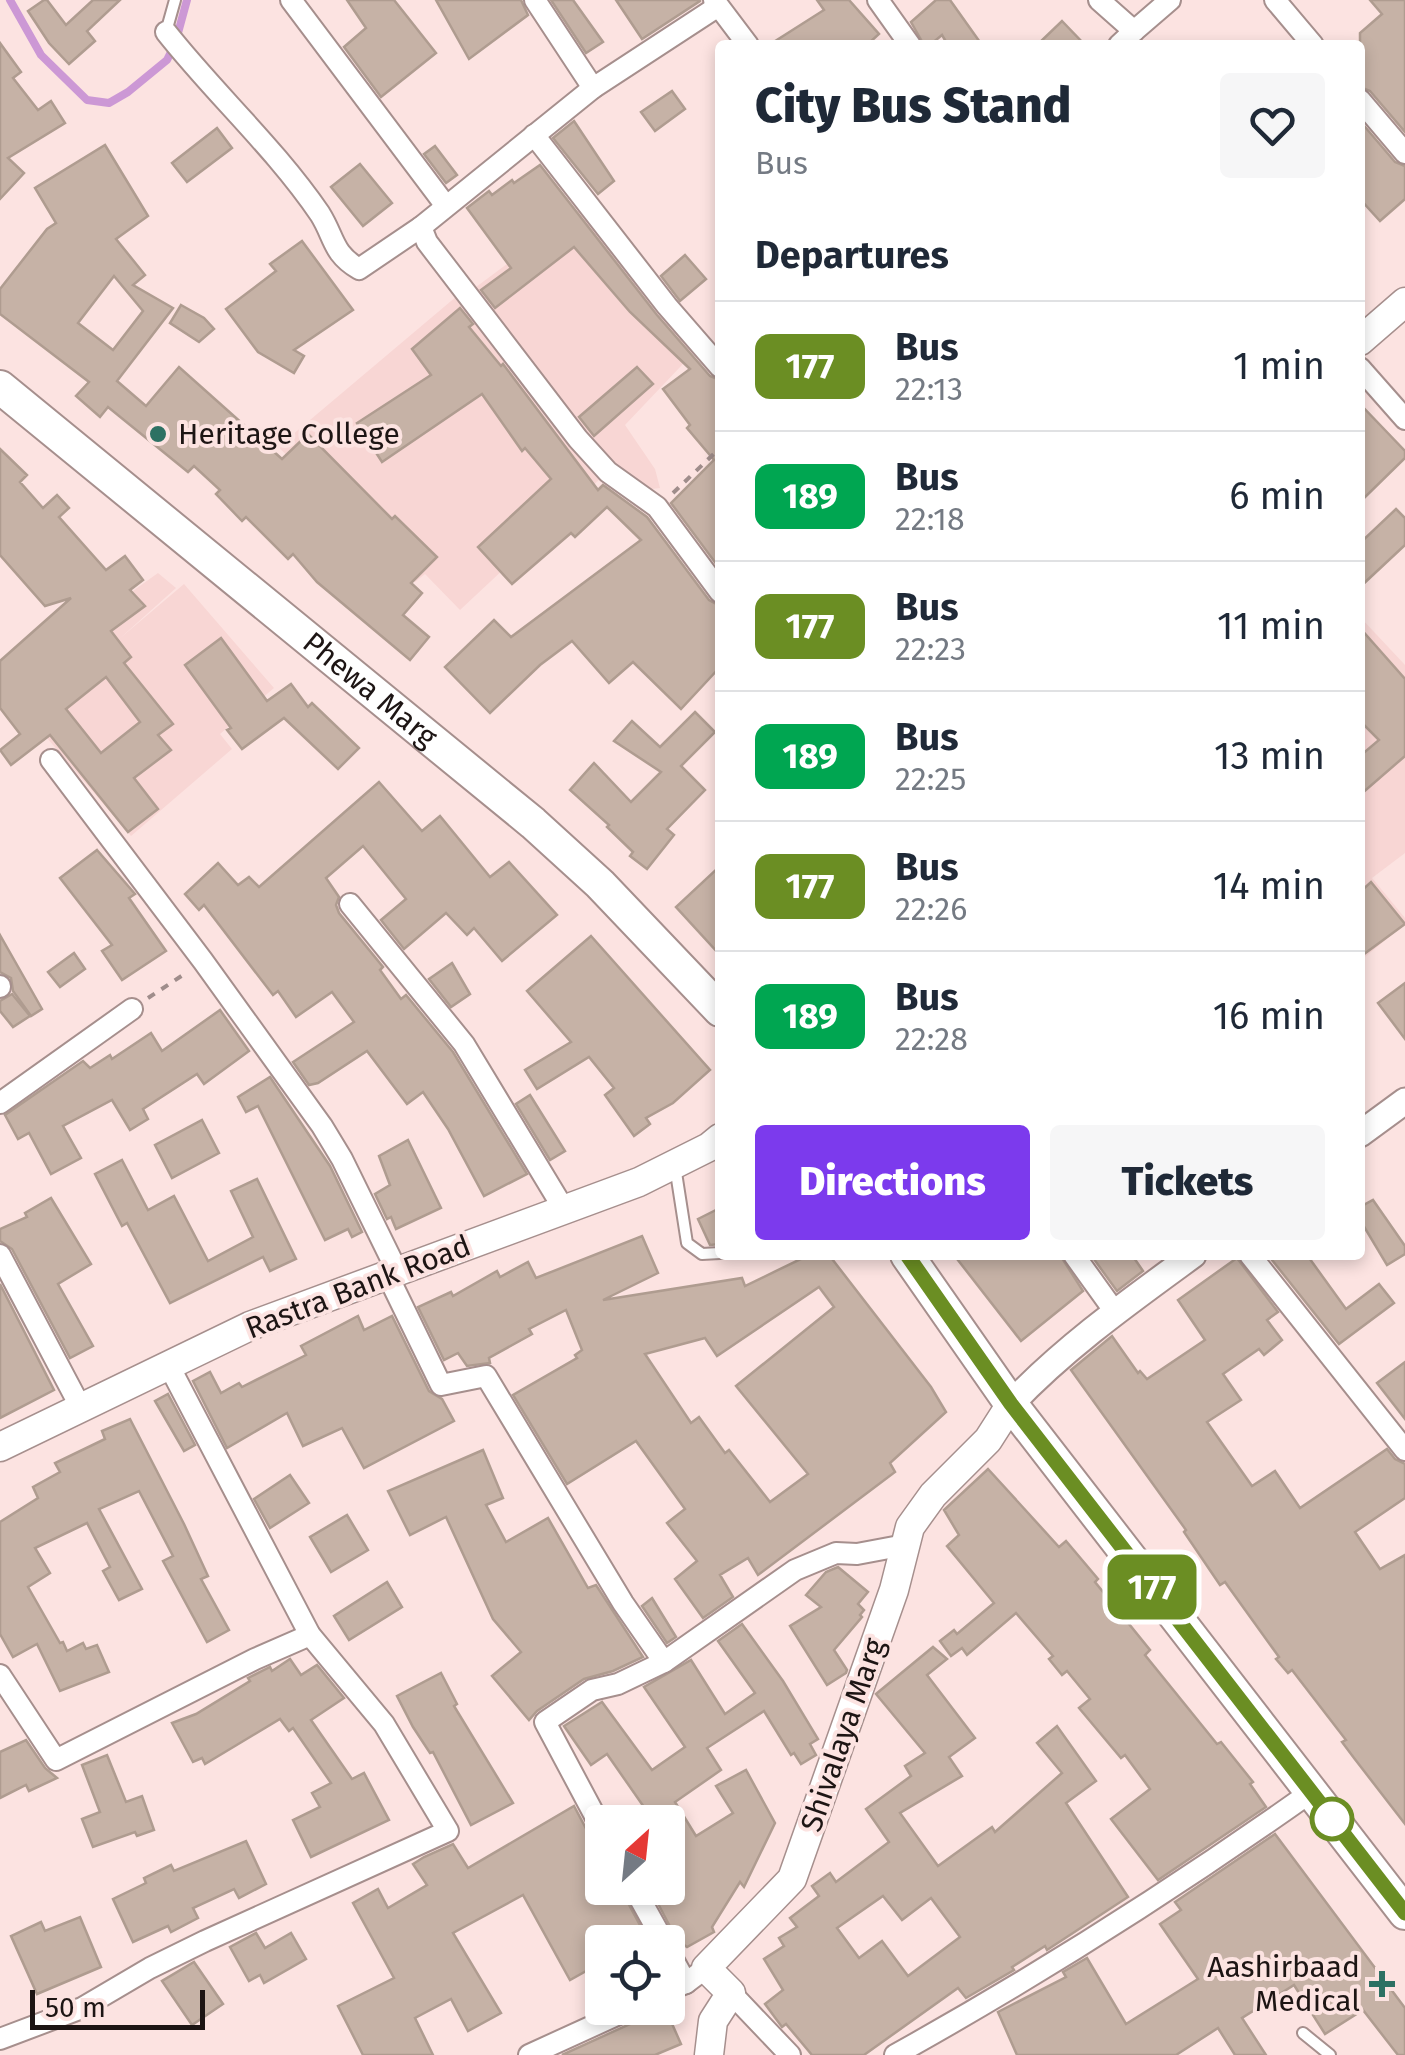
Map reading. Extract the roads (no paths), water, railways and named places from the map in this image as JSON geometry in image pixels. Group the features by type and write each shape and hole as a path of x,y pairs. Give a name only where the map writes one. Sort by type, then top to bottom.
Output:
{"highway":[{"name":"Phewa Marg","path":"0,387 533,824 600,884 715,1005"},
{"path":"910,1260 1011,1404 1405,1913"}],"main road":[{"path":"1365,337 1405,302"},
{"name":"Rastra Bank Road","path":"0,1447 250,1326 565,1212 674,1165 715,1141"},
{"name":"Shivalaya Marg","path":"686,1980 792,1879 850,1719 910,1528 932,1495 988,1440 1011,1404"},
{"path":"686,1980 730,1993 714,2022 708,2055"}],"street":[{"path":"291,0 446,206"},
{"path":"535,0 593,88"},
{"path":"878,0 906,40"},
{"path":"1099,0 1126,38 1170,0"},
{"path":"1275,0 1309,40"},
{"path":"166,32 321,216 341,258 359,269 421,226 593,88 716,3 744,40"},
{"path":"1365,106 1405,154"},
{"path":"534,134 667,306 715,361"},
{"path":"421,226 427,242 578,439 608,472 658,508 715,585"},
{"path":"1365,374 1405,419"},
{"path":"51,760 322,1126 342,1159 441,1385 486,1376 623,1604 664,1662"},
{"path":"350,904 464,1044 565,1212"},
{"path":"0,1103 132,1008"},
{"path":"1365,1130 1405,1101"},
{"path":"0,1255 81,1408"},
{"path":"1078,1260 1115,1312"},
{"path":"1011,1404 1036,1377 1115,1312 1186,1260"},
{"path":"1254,1260 1405,1450"},
{"path":"0,2039 82,2008 205,1941 448,1831 384,1724 310,1636 168,1364"},
{"path":"589,1805 545,1722 592,1690 618,1684 664,1662 795,1570 836,1553 858,1554 905,1545"},
{"path":"0,1675 56,1760 255,1659 310,1636"},
{"path":"896,2055 1066,1958 1185,1882 1311,1792"},
{"path":"730,1993 790,2055"},
{"path":"528,2055 594,2025"}],"lane":[{"path":"166,32 176,0"},
{"path":"674,1165 687,1243 702,1254 715,1253"},
{"path":"1303,2033 1330,2055"}],"waterway":[{"path":"10,0 41,55 87,100 109,103 167,60 187,0"}],"place":[{"name":"Heritage College","path":"158,434"},
{"name":"Aashirbaad Medical","path":"1382,1984"}]}
